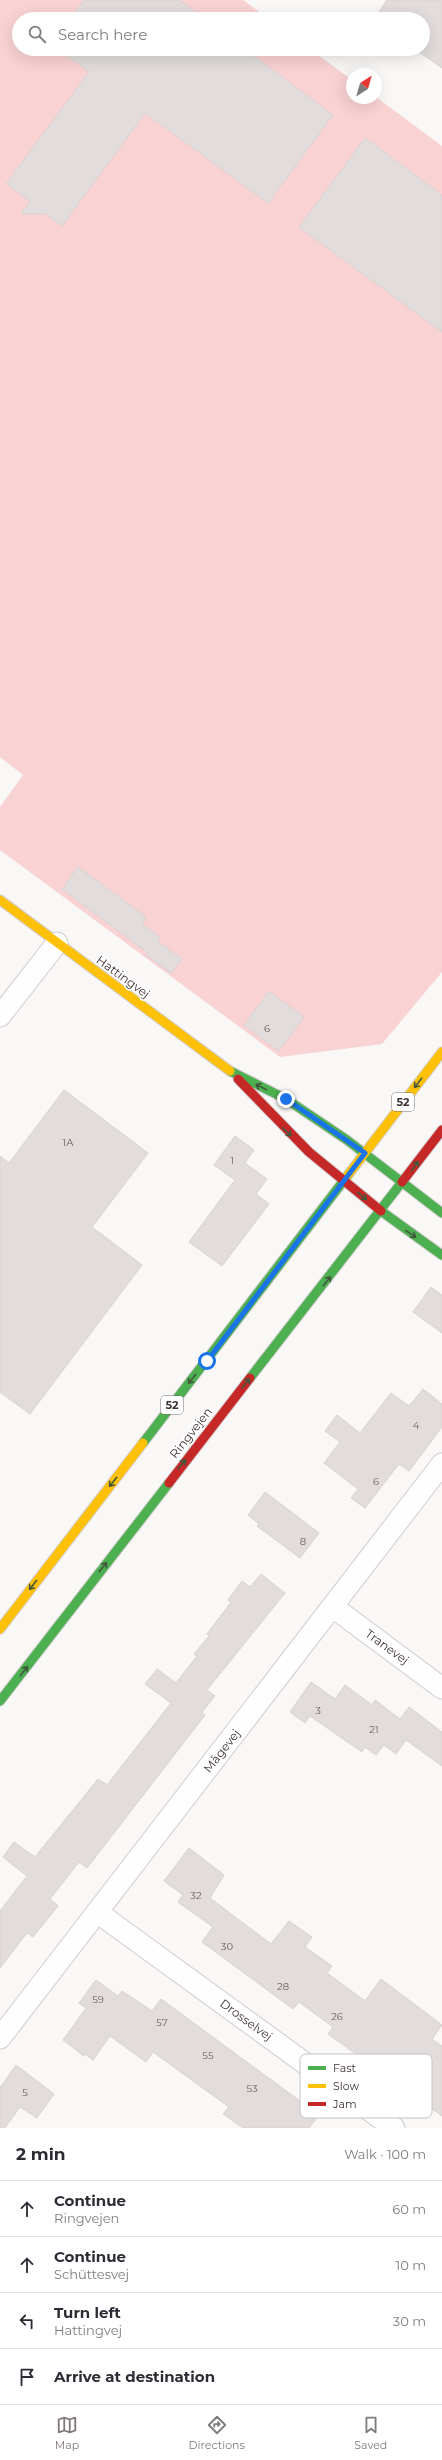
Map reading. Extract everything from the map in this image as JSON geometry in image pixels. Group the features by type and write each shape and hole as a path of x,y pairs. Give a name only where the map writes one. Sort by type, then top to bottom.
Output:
{"main road":[{"name":"Hattingvej","path":"0,900 232,1072 286,1099 365,1153 442,1213"},
{"name":"52","path":"0,1628 442,1052"},
{"name":"Hattingvej","path":"232,1072 262,1107 323,1166 381,1211 442,1255"},
{"name":"Ringvejen","path":"0,1701 221,1414 381,1211 442,1130"}],"street":[{"path":"0,1016 57,943"},
{"name":"Mågevej","path":"0,2038 442,1464"},
{"name":"Tranevej","path":"333,1607 442,1688"},
{"name":"Drosselvej","path":"98,1912 300,2059"},
{"name":"Drosselvej","path":"380,2118 394,2128"}],"shaded area":[{"path":"0,0 243,0 259,12 12,12 12,56 319,56 346,76 346,104 382,104 382,101 442,146 442,972 382,1044 280,1057 0,850 0,807 23,775 0,757"}],"building":[{"path":"84,0 179,0 195,12 75,12"},
{"path":"387,0 442,0 442,68 425,56 430,56 430,12 379,12"},
{"path":"67,56 254,56 333,115 268,203 145,113 62,226 46,214 21,214 30,201 6,184 89,72"},
{"path":"365,138 442,195 442,332 299,227"},
{"path":"78,867 146,917 142,924 160,937 157,941 182,959 171,973 146,955 148,953 62,889"},
{"path":"269,991 304,1017 279,1051 244,1025"},
{"path":"64,1090 148,1153 92,1227 142,1265 30,1414 0,1392 0,1156 9,1163"},
{"path":"235,1136 254,1150 245,1163 267,1179 256,1194 269,1204 222,1266 189,1242 235,1180 214,1165"},
{"path":"431,1287 442,1295 442,1333 413,1312"},
{"path":"423,1389 442,1404 442,1427 409,1471 399,1464 365,1508 351,1498 358,1489 324,1463 340,1442 325,1431 337,1415 360,1433 391,1393 409,1406"},
{"path":"265,1492 319,1533 300,1558 257,1526 259,1524 248,1515"},
{"path":"261,1574 285,1593 207,1690 215,1696 202,1712 205,1715 87,1868 79,1862 50,1899 58,1906 33,1937 27,1933 0,1968 0,1911 27,1876 3,1857 14,1842 35,1857 98,1779 107,1785 171,1703 145,1684 157,1669 176,1683 197,1656 194,1654 209,1636 207,1634 231,1602 228,1600 242,1581 250,1587"},
{"path":"311,1682 335,1699 345,1685 372,1705 375,1700 400,1719 409,1707 442,1732 442,1766 406,1740 396,1754 384,1745 376,1755 365,1747 362,1752 310,1716 305,1723 290,1712"},
{"path":"189,1848 224,1875 210,1898 271,1944 289,1921 312,1937 305,1947 332,1966 327,1973 365,2001 381,1979 442,2025 432,2039 442,2046 442,2116 432,2109 432,2054 356,2054 328,2034 333,2027 299,2002 293,2009 202,1942 213,1927 178,1902 183,1895 164,1881"},
{"path":"96,1980 118,1996 122,1991 152,2011 161,1999 300,2101 300,2118 317,2118 309,2128 243,2128 223,2114 229,2107 153,2052 146,2062 110,2036 93,2060 85,2054 84,2056 63,2040 86,2008 79,2003"},
{"path":"16,2065 54,2094 37,2118 20,2107 5,2128 0,2128 0,2088"}],"traffic: fast":[{"path":"230,1071 286,1099 347,1140 442,1213"},
{"path":"143,1443 348,1175"},
{"path":"250,1378 402,1182"},
{"path":"381,1211 442,1255"},
{"path":"0,1701 169,1483"}],"traffic: slow":[{"path":"0,900 230,1071"},
{"path":"348,1175 442,1052"},
{"path":"0,1629 143,1443"}],"traffic: jam":[{"path":"238,1079 309,1152 381,1211"},
{"path":"402,1182 442,1130"},
{"path":"169,1483 250,1378"}],"route":[{"path":"207,1361 365,1153 286,1099"}]}
